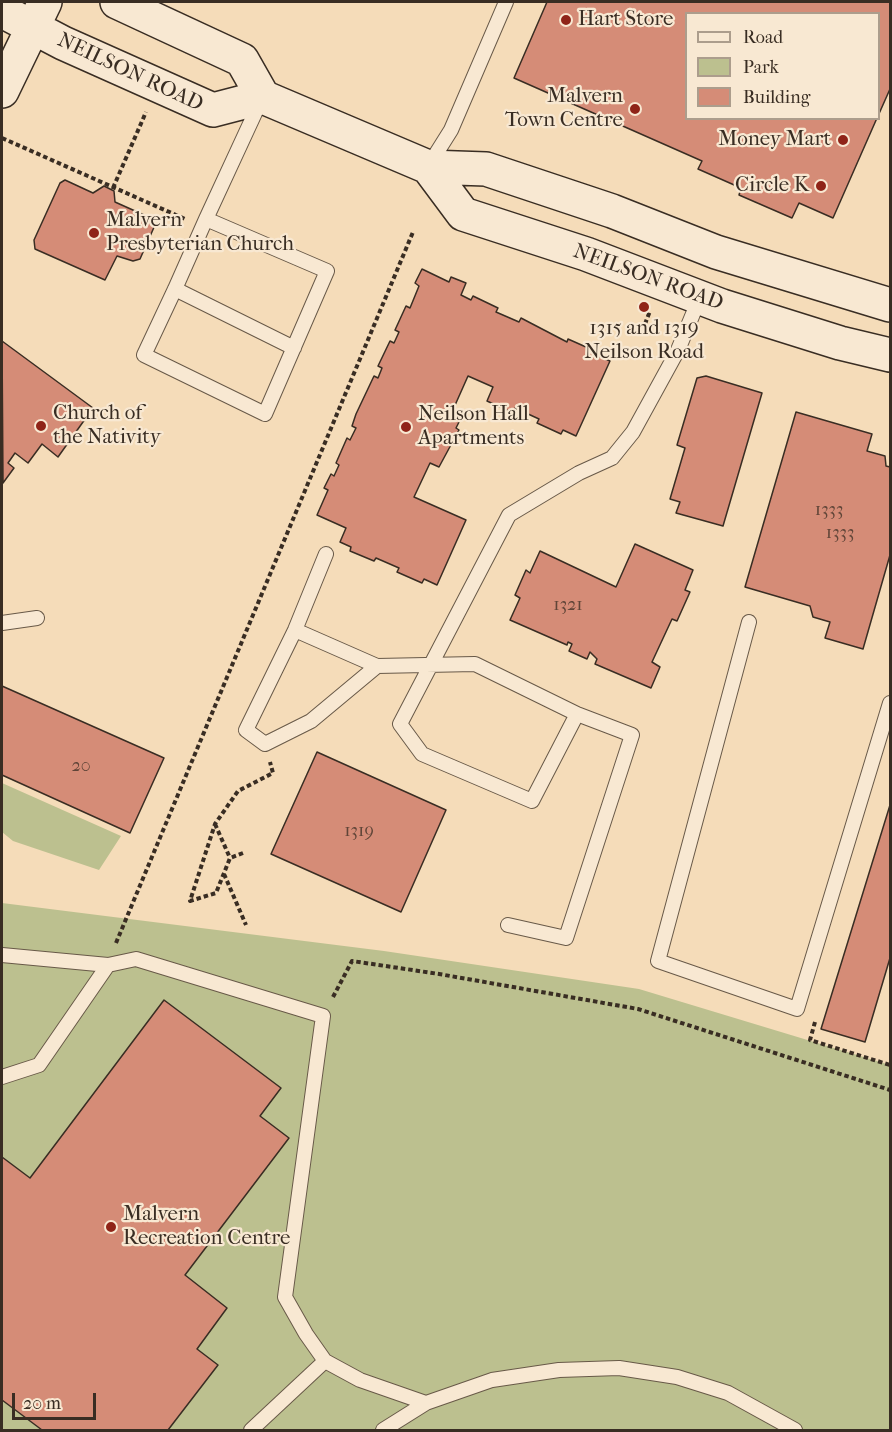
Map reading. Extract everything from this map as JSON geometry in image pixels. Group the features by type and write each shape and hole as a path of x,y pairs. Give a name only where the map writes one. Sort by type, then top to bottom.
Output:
{"main road":[{"path":"117,2 242,60 262,97 428,167 486,169 612,211 716,252 891,305"},
{"name":"NEILSON ROAD","path":"2,11 39,14 213,110 262,97"},
{"path":"2,91 39,14"},
{"name":"NEILSON ROAD","path":"428,167 463,214 586,254 700,297 840,343 891,355"},
{"path":"700,297 716,252"}],"lane":[{"path":"428,167 451,130 506,2"},
{"path":"205,223 327,271 265,414 144,355 262,97"},
{"path":"175,289 294,348"},
{"path":"577,714 532,801 422,754 400,724 509,515 579,473 612,458 633,432 678,350 700,297"},
{"path":"326,554 295,630 246,730 265,744 311,721 377,666"},
{"path":"2,623 38,618"},
{"path":"749,622 658,962 797,1009 891,704"},
{"path":"295,630 377,666 475,664 577,714 632,735 566,938 508,925"},
{"path":"2,955 108,965 136,959 324,1016 285,1297 306,1335 325,1361 360,1380 426,1403"},
{"path":"2,1077 39,1065 108,965"},
{"path":"251,1431 325,1361"},
{"path":"383,1431 426,1403 492,1380 559,1370 619,1368 677,1377 728,1393 795,1431"}],"path":[{"path":"113,188 146,112"},
{"path":"2,138 113,188 205,223"},
{"path":"108,965 413,232"},
{"path":"214,824 230,858 216,893 190,901 214,824 238,791 273,773 265,744"},
{"path":"230,858 243,853"},
{"path":"224,873 246,925"},
{"path":"324,1016 352,961 638,1009 891,1090"},
{"path":"816,1018 810,1040 890,1063"}],"green space":[{"path":"2,783 121,836 99,870 13,841 2,832"},
{"path":"2,903 384,951 639,989 890,1065 890,1430 2,1430"}],"building":[{"name":"Malvern Town Centre","path":"547,2 890,2 890,89 880,112 880,12 685,12 685,120 876,120 833,218 799,203 792,218 739,195 741,188 698,169 702,161 514,78"},
{"name":"Malvern Presbyterian Church","path":"65,180 93,193 104,186 114,191 115,202 153,219 155,225 140,259 133,261 117,256 105,280 35,249 34,240 60,183"},
{"name":"Neilson Hall Apartments","path":"422,269 449,282 451,277 466,283 461,295 471,300 473,296 498,308 496,312 519,322 521,318 567,342 568,339 595,351 593,354 610,361 576,436 563,430 561,434 537,423 539,419 515,408 513,413 487,401 493,387 468,376 452,412 462,416 456,428 459,430 439,467 430,463 414,497 466,520 437,585 424,579 422,583 397,572 399,568 376,558 374,561 350,551 351,547 340,542 346,528 317,515 328,490 324,488 331,474 334,476 339,465 336,463 347,438 350,440 356,428 352,426 356,414 374,376 378,378 382,368 378,366 390,341 394,343 399,332 395,330 406,306 410,308 419,286 415,283"},
{"name":"Church of the Nativity","path":"2,341 93,408 58,457 42,444 28,463 15,453 8,463 14,468 3,483"},
{"path":"706,376 762,393 723,526 676,513 680,502 670,499 685,448 677,445 697,378"},
{"path":"796,412 872,434 867,451 885,456 886,466 890,467 890,555 863,649 825,638 830,622 813,617 810,606 745,587"},
{"path":"635,544 693,570 685,590 690,592 677,621 672,619 652,662 660,667 651,688 595,664 597,659 590,652 587,659 569,651 572,644 568,642 567,645 510,620 520,598 515,595 526,570 530,573 540,551 616,587"},
{"path":"2,686 164,758 130,833 2,775"},
{"path":"317,752 446,810 401,912 271,854"},
{"path":"890,805 890,958 865,1042 821,1029"},
{"name":"Malvern Recreation Centre","path":"164,1000 281,1088 260,1116 289,1138 185,1275 227,1308 197,1349 218,1365 168,1430 42,1430 2,1400 2,1157 30,1178"}],"place":[{"name":"Hart Store","path":"566,20"},
{"name":"Malvern Town Centre","path":"635,109"},
{"name":"Money Mart","path":"843,140"},
{"name":"Circle K","path":"821,186"},
{"name":"Malvern Presbyterian Church","path":"94,233"},
{"name":"1315 and 1319 Neilson Road","path":"644,307"},
{"name":"Church of the Nativity","path":"41,426"},
{"name":"Neilson Hall Apartments","path":"406,427"},
{"name":"Malvern Recreation Centre","path":"111,1227"}]}
